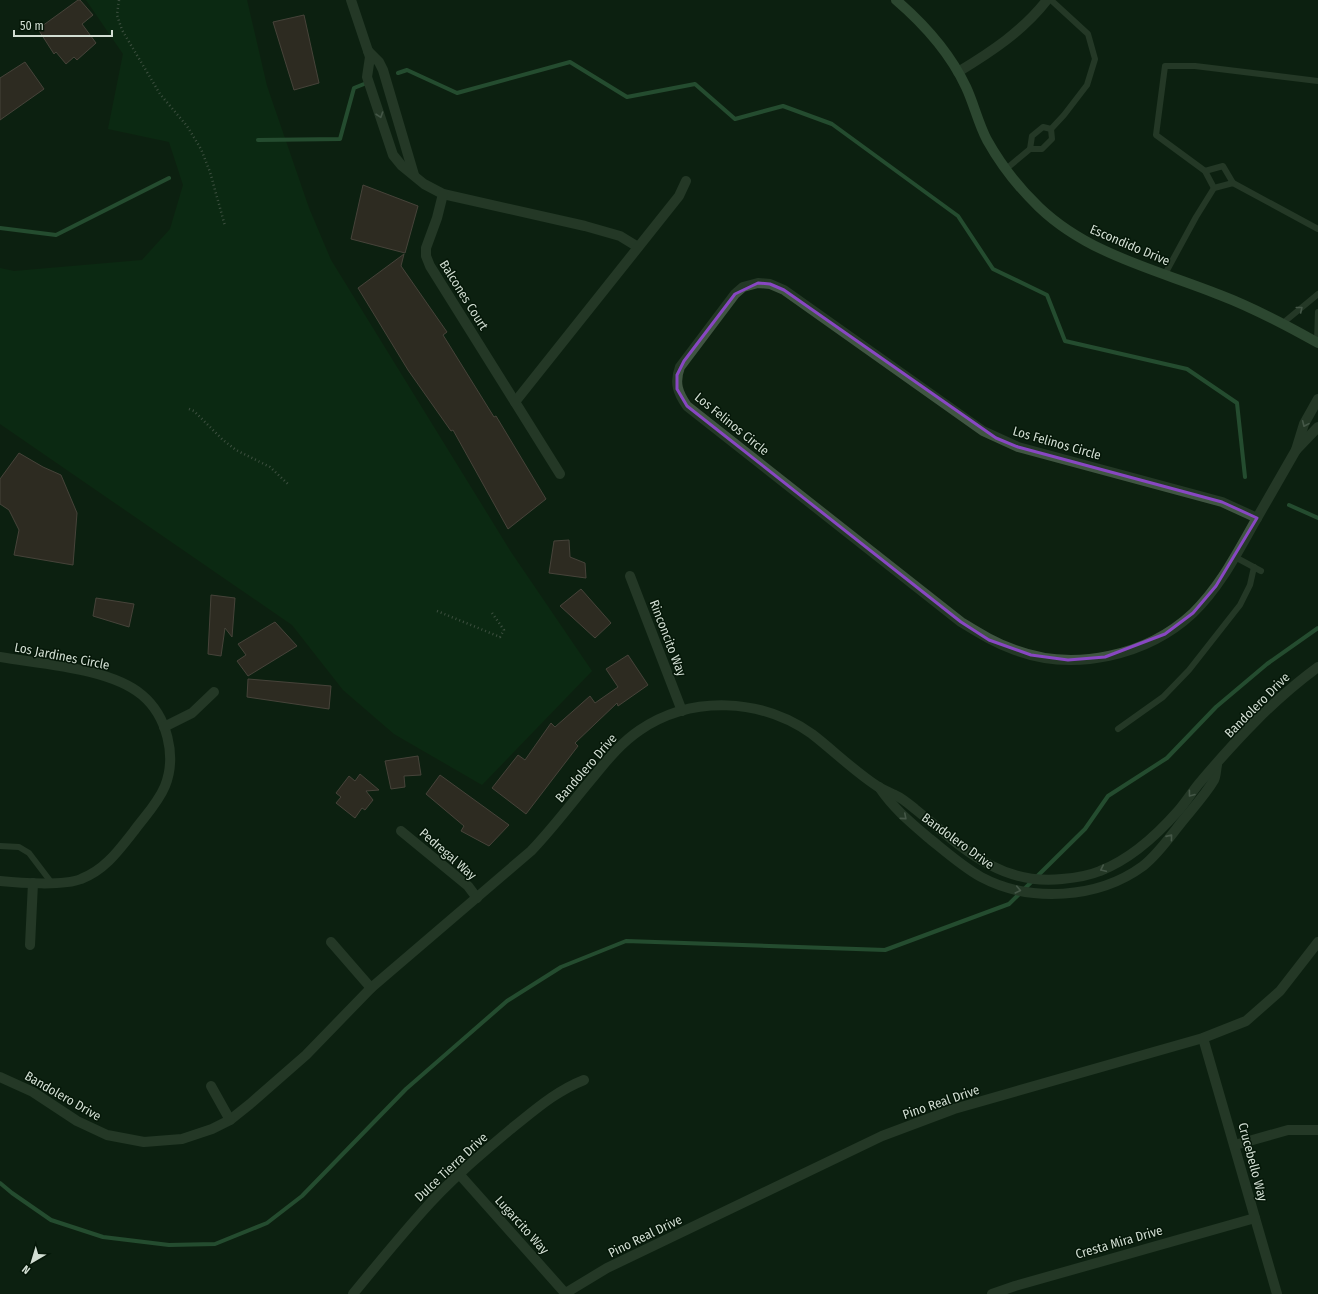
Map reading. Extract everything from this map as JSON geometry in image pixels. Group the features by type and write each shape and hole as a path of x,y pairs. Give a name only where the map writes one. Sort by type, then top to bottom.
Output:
{"street":[{"path":"351,0 368,50 370,62 367,77 393,155 402,166 424,184 443,194 585,226 620,236 638,248"},
{"name":"Escondido Drive","path":"896,0 921,22 944,51 966,86 987,140 1017,184 1039,207 1060,224 1081,238 1108,252 1219,295 1283,323 1318,342"},
{"path":"958,72 1000,46 1026,23 1047,0"},
{"path":"368,50 379,62 389,89 414,175"},
{"path":"374,95 389,89"},
{"path":"515,402 679,196 686,181"},
{"name":"Balcones Court","path":"443,194 437,218 426,248 426,256 430,266 560,474"},
{"name":"Los Felinos Circle","path":"1257,518 1222,502 1018,447 996,438 972,423 784,290 770,284 758,283 743,288 735,294 684,361 677,375 677,389 687,406 961,622 989,640 1015,650 1031,655 1068,660 1105,657 1145,644 1165,634 1193,613 1216,586 1235,557 1296,450 1304,424 1318,399"},
{"path":"1296,450 1318,427"},
{"name":"Rinconcito Way","path":"630,576 682,711"},
{"name":"Los Jardines Circle","path":"0,657 107,676 141,694 151,704 164,727 170,756 169,771 158,798 106,865 92,875 79,880 33,883 0,881"},
{"name":"Bandolero Drive","path":"879,788 898,796 979,860 1009,874 1033,879 1056,880 1099,872 1137,850 1177,812 1202,780 1252,724 1299,681 1318,667"},
{"path":"164,727 192,713 214,692"},
{"name":"Bandolero Drive","path":"0,1077 34,1092 77,1121 106,1135 114,1137 144,1142 182,1139 212,1129 230,1120 306,1055 371,988 477,898 536,845 553,828 610,757 629,739 640,730 660,719 694,707 721,705 750,708 768,712 789,721 810,733 879,788 892,806 942,848 981,877 1008,887 1039,894 1059,894 1092,889 1110,884 1143,866 1169,838 1215,778 1217,765"},
{"name":"Pedregal Way","path":"401,831 468,886 477,898"},
{"path":"30,945 33,883"},
{"path":"331,942 371,988"},
{"name":"Pino Real Drive","path":"564,1293 607,1268 882,1136 954,1110 1203,1038 1246,1020 1258,1012 1280,992 1318,942"},
{"name":"Crucebello Way","path":"1203,1038 1277,1294"},
{"name":"Dulce Tierra Drive","path":"353,1294 422,1212 460,1176 549,1098 569,1086 584,1080"},
{"path":"211,1086 230,1120"},
{"path":"1235,1145 1288,1130 1318,1130"},
{"name":"Lugarcito Way","path":"460,1176 564,1293"},
{"name":"Cresta Mira Drive","path":"992,1294 1148,1247 1255,1218"}],"lane":[{"path":"1006,169 1030,149 1042,149 1052,139 1051,129 1087,85 1095,60 1088,34 1051,0"},
{"path":"1214,188 1205,171 1156,135 1165,66 1195,66 1318,81"},
{"path":"1030,149 1032,136 1043,127 1051,129"},
{"path":"1205,171 1223,166 1233,183 1317,226"},
{"path":"1165,274 1196,217 1214,188 1233,183"},
{"path":"1283,323 1318,294"},
{"path":"1318,312 1318,342"},
{"path":"1235,557 1260,571"},
{"path":"1118,729 1163,697 1189,670 1240,605 1250,584 1254,567"},
{"path":"0,846 19,847 29,853 51,882"}],"path":[{"path":"119,0 117,15 122,30 160,94 187,126 201,149 210,172 225,226"},
{"path":"189,408 194,411 223,440 236,450 270,467 289,485"},
{"path":"437,611 500,637 504,630 492,614"}],"highlighted area":[{"path":"758,283 770,284 784,290 996,438 1018,447 1222,502 1257,518 1216,586 1193,613 1165,634 1105,657 1068,660 1031,655 989,640 961,622 687,406 677,389 677,375 684,361 735,294"}],"green space":[{"path":"86,0 247,0 267,86 309,208 331,260 511,552 592,671 482,785 394,734 343,690 292,625 0,424 0,268 14,271 142,260 170,229 183,185 169,142 108,129 123,54"}],"building":[{"path":"80,0 93,15 82,24 96,43 77,60 74,57 66,64 56,52 54,54 38,29"},
{"path":"304,15 319,83 294,90 273,22"},
{"path":"25,62 44,89 0,120 0,78"},
{"path":"363,185 418,206 405,253 351,239"},
{"path":"404,254 401,266 447,332 443,335 494,417 496,416 546,499 508,529 453,430 451,431 408,370 358,288"},
{"path":"19,453 43,467 61,475 77,513 73,565 14,555 19,530 9,510 0,504 0,479"},
{"path":"569,540 570,557 585,563 586,578 549,573 554,541"},
{"path":"581,589 611,623 595,638 560,606"},
{"path":"211,595 235,598 232,637 225,628 221,656 208,654"},
{"path":"96,598 134,604 129,627 93,616"},
{"path":"275,622 297,646 248,676 237,661 246,655 238,644"},
{"path":"628,655 648,685 618,706 617,703 575,743 578,746 526,814 492,788 518,755 525,760 551,723 555,727 590,696 595,703 618,687 606,669"},
{"path":"248,679 331,686 329,709 247,697"},
{"path":"418,756 421,775 404,776 405,787 391,789 385,761"},
{"path":"360,774 379,790 366,791 373,800 365,810 362,808 355,818 336,803 341,797 336,793 349,776 355,781"},
{"path":"440,775 509,825 489,846 461,831 464,826 426,794"}],"waterway":[{"path":"398,73 407,70 457,93 570,62 627,97 695,84 735,119 783,106 832,124 958,216 993,269 1047,295 1065,341 1187,369 1237,403 1245,477"},
{"path":"258,140 340,139 354,88 364,84"},
{"path":"0,228 56,235 169,178"},
{"path":"1289,505 1318,518"},
{"path":"0,1183 51,1220 103,1237 169,1245 215,1244 267,1223 302,1196 406,1089 507,1001 561,967 626,941 885,950 1009,904 1085,829 1108,796 1167,758 1216,707 1267,664 1318,628"}]}
